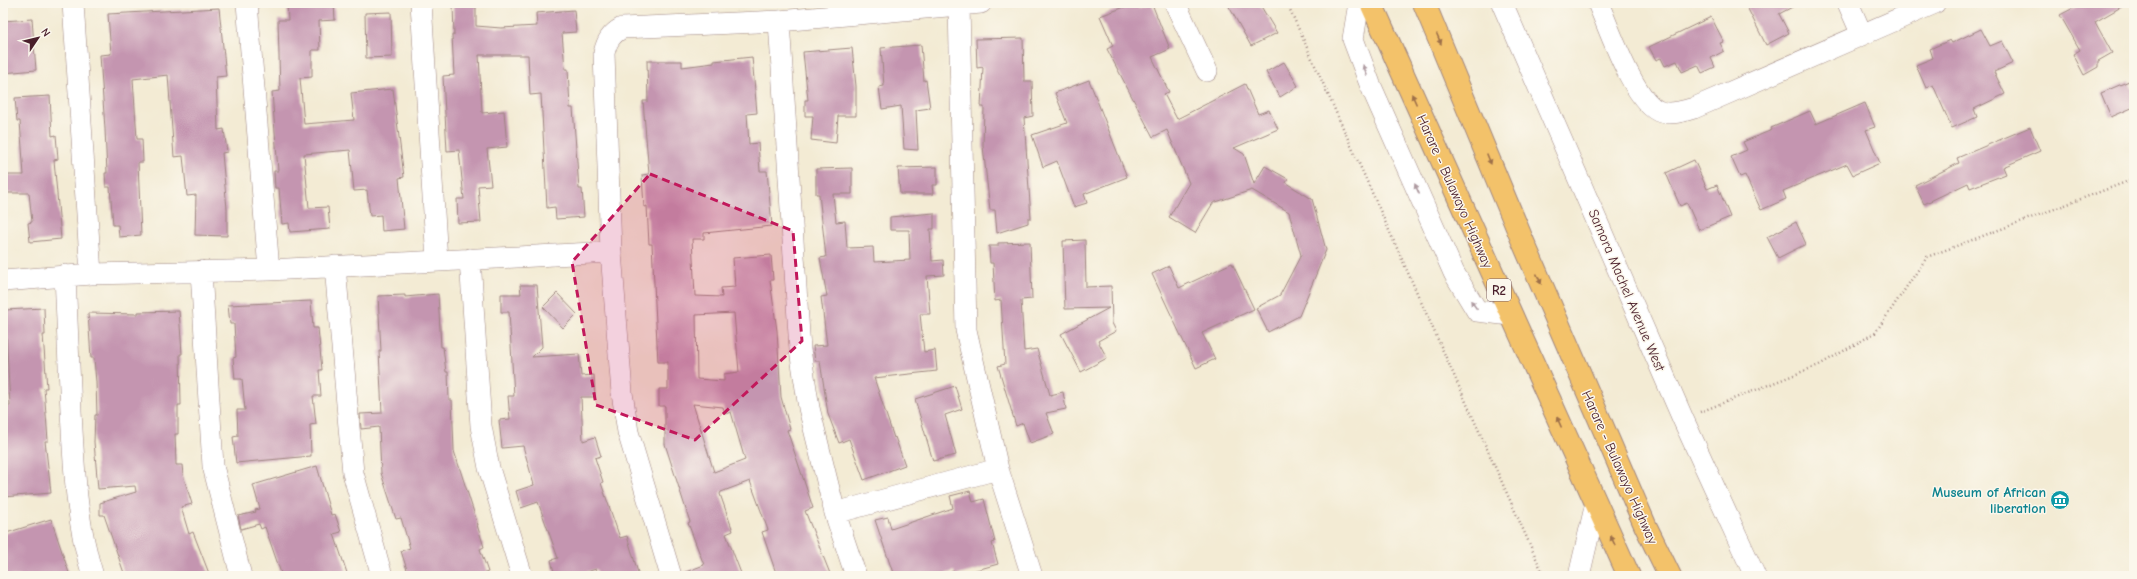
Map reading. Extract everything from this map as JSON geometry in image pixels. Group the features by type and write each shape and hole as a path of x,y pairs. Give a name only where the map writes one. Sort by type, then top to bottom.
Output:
{"highway":[{"name":"Harare - Bulawayo Highway","path":"1371,3 1510,315 1629,576"},
{"name":"Harare - Bulawayo Highway","path":"1424,3 1526,250 1645,525 1670,576"}],"street":[{"path":"73,3 91,274"},
{"path":"248,3 269,270"},
{"path":"421,3 437,261"},
{"path":"670,576 628,432 622,393 611,252 604,53 607,43 613,33 622,28 779,21 981,3"},
{"path":"1175,3 1208,71"},
{"path":"1359,3 1353,39 1370,84 1454,273 1477,311 1510,315"},
{"name":"Samora Machel Avenue West","path":"1502,3 1683,419 1755,576"},
{"path":"1598,3 1638,92 1649,106 1661,112 1671,113 1694,108 1935,3"},
{"path":"1848,3 1862,35"},
{"path":"959,4 966,330 998,470 1032,576"},
{"path":"779,21 800,350 808,408 836,513 856,576"},
{"path":"3,281 65,275 269,270 611,252"},
{"path":"470,259 481,426 490,474 522,576"},
{"path":"335,266 354,473 382,576"},
{"path":"201,271 213,466 241,576"},
{"path":"65,275 74,480 79,518 93,576"},
{"path":"836,513 998,470"},
{"path":"1579,576 1596,503"}],"path":[{"path":"1287,3 1544,576"},
{"path":"1683,419 1819,365 1875,333 1927,257 2134,179"}],"highlighted area":[{"path":"650,174 793,231 802,341 695,440 596,405 572,262"}],"building":[{"path":"287,3 334,3 335,20 319,21 320,50 312,50 312,77 300,78 304,124 354,120 351,93 393,89 404,177 399,178 404,229 382,231 381,215 370,216 367,190 354,191 350,150 304,154 309,208 328,207 330,229 290,232 289,223 282,224 279,188 275,188 274,171 278,171 272,92 280,91 278,20 288,20"},
{"path":"1136,3 1139,8 1152,4 1170,49 1152,57 1169,92 1164,94 1177,119 1245,84 1258,114 1269,110 1278,129 1234,148 1244,154 1254,184 1265,166 1288,179 1286,183 1312,199 1326,250 1299,316 1268,332 1256,308 1280,295 1301,255 1289,212 1252,190 1213,203 1195,233 1169,217 1189,183 1167,130 1153,137 1107,49 1113,46 1100,16"},
{"path":"1227,3 1259,3 1277,33 1251,46"},
{"path":"1745,3 1800,3 1779,14 1789,33 1766,45"},
{"path":"2083,3 2128,3 2095,22 2112,53 2098,61 2098,67 2084,75 2073,54 2080,50 2060,15"},
{"path":"476,4 476,26 501,28 537,26 536,13 574,10 576,32 562,33 565,69 568,69 570,108 573,108 579,189 582,189 584,217 556,219 555,207 547,208 541,94 530,95 528,55 479,55 482,113 504,111 507,147 487,149 491,185 478,186 481,222 458,223 457,199 464,199 459,150 447,151 443,76 454,75 452,35 454,35 453,5"},
{"path":"219,8 226,76 216,77 218,130 224,129 227,152 222,153 227,209 227,236 195,235 196,195 187,196 183,156 174,157 168,75 133,79 137,139 142,139 143,162 138,162 141,235 119,237 118,225 113,225 110,187 106,187 105,173 107,173 100,55 111,54 108,14"},
{"path":"391,12 392,57 366,58 365,13"},
{"path":"1711,17 1724,42 1720,43 1724,51 1711,58 1715,67 1702,73 1698,65 1682,72 1677,61 1665,66 1661,58 1656,60 1649,47"},
{"path":"32,19 36,70 3,73 3,56 5,56 3,21"},
{"path":"1981,29 1990,46 2002,41 2013,63 1994,72 2005,94 1974,109 1977,117 1952,128 1933,85 1926,88 1916,65 1933,58 1930,49 1950,40 1952,43"},
{"path":"1023,38 1024,81 1032,81 1033,116 1024,118 1031,218 1028,218 1028,223 997,233 995,210 990,210 983,146 984,107 981,107 983,67 977,68 976,39"},
{"path":"921,45 924,81 926,80 930,108 916,110 918,150 904,149 901,106 882,109 879,87 884,86 881,48"},
{"path":"852,48 856,86 856,116 838,116 836,143 811,140 813,116 805,116 805,100 808,100 803,52"},
{"path":"752,57 757,113 747,114 749,144 758,143 760,171 767,171 772,226 704,233 704,239 692,239 695,296 722,297 721,288 735,287 733,258 771,255 773,280 770,280 777,331 781,397 790,429 787,430 813,508 805,511 831,576 777,576 762,532 768,530 750,481 721,492 720,494 733,531 726,534 742,576 683,576 683,573 704,565 688,523 690,522 665,444 665,406 659,406 659,389 668,389 668,362 658,362 652,244 649,244 647,206 644,207 642,175 649,174 643,101 648,101 647,61 682,61 682,67 714,63 714,61","holes":["734,313 739,372 724,374 724,381 697,379 696,315","693,404 723,407 725,414 731,412 745,460 714,472"]},
{"path":"1284,62 1298,86 1280,97 1266,72"},
{"path":"1089,80 1127,177 1084,194 1087,203 1074,207 1057,161 1043,167 1032,135 1067,123 1055,93"},
{"path":"2129,81 2134,94 2134,107 2111,117 2101,93"},
{"path":"50,96 52,136 56,135 58,159 54,160 61,239 30,242 28,223 32,222 29,193 6,193 6,175 24,175 20,121 17,121 15,98"},
{"path":"1865,103 1875,127 1866,130 1880,163 1853,175 1847,164 1783,191 1786,199 1761,210 1745,175 1740,177 1731,157 1747,150 1743,142 1772,130 1771,128 1810,111 1816,124"},
{"path":"2030,127 2040,151 2003,167 2006,174 1970,188 1968,183 1924,204 1915,185 1959,163 1957,158"},
{"path":"1694,160 1707,189 1717,185 1730,217 1699,230 1687,203 1680,206 1666,173"},
{"path":"937,167 937,185 932,185 933,194 900,194 898,168"},
{"path":"852,168 852,194 833,194 836,222 845,221 847,248 873,247 874,262 910,260 909,230 890,230 890,217 934,213 934,229 930,229 932,261 943,260 944,275 927,276 930,314 920,314 924,352 935,350 937,371 874,378 894,438 895,437 905,465 864,480 849,439 839,443 828,414 820,361 815,361 813,346 827,345 821,297 827,296 820,258 826,257 819,194 816,194 816,169"},
{"path":"1796,222 1806,244 1778,258 1767,237"},
{"path":"1085,240 1086,287 1111,286 1112,323 1116,331 1098,341 1107,358 1081,372 1061,334 1109,308 1065,309 1063,241"},
{"path":"1030,242 1032,299 1021,300 1024,351 1037,349 1050,395 1063,392 1066,409 1046,413 1054,434 1030,443 1023,423 1016,426 998,366 1005,364 1001,300 995,301 993,263 990,263 989,246 998,246 998,243"},
{"path":"1232,263 1254,309 1202,333 1215,359 1196,368 1152,274 1169,266 1179,288"},
{"path":"520,285 537,285 542,347 532,357 579,354 581,376 594,375 595,397 581,397 583,441 595,437 601,456 595,458 603,482 601,483 620,538 627,536 639,576 599,576 596,569 573,576 555,576 551,560 558,558 538,502 521,508 516,491 534,485 523,446 502,448 499,420 510,419 508,396 514,396 509,312 501,312 501,294 521,294"},
{"path":"557,293 577,314 563,328 543,307"},
{"path":"438,294 441,347 443,347 446,372 448,372 449,400 452,400 454,451 478,525 484,547 480,549 488,572 476,576 409,576 401,551 410,548 401,518 396,519 381,473 379,427 361,429 360,414 382,413 378,296 405,295 405,297"},
{"path":"311,301 313,328 318,328 322,370 319,370 321,396 313,396 316,424 310,425 311,456 236,463 233,437 238,436 237,410 245,410 242,379 235,379 233,358 236,357 234,324 230,324 228,305"},
{"path":"44,308 45,335 43,335 47,388 44,388 48,441 45,441 51,493 3,497 3,407 10,406 5,310"},
{"path":"179,311 182,354 180,354 181,405 178,405 178,434 175,434 176,465 182,465 183,475 192,504 181,507 189,534 193,532 210,576 125,576 104,515 100,515 100,503 136,492 135,486 98,489 94,442 95,415 97,415 96,382 94,358 91,358 88,313 138,314 138,312"},
{"path":"955,386 962,409 945,415 956,455 933,461 915,399"},
{"path":"317,466 331,515 335,514 341,532 334,534 348,576 282,576 265,527 261,529 259,524 241,529 238,516 256,512 255,510 260,509 253,485"},
{"path":"970,491 973,502 984,499 995,542 992,543 998,564 955,576 954,571 940,576 894,576 875,520 888,517 891,529 953,508 950,496"},
{"path":"51,519 70,576 3,576 3,534"}],"place":[{"name":"Museum of African liberation","path":"2060,500"}]}
